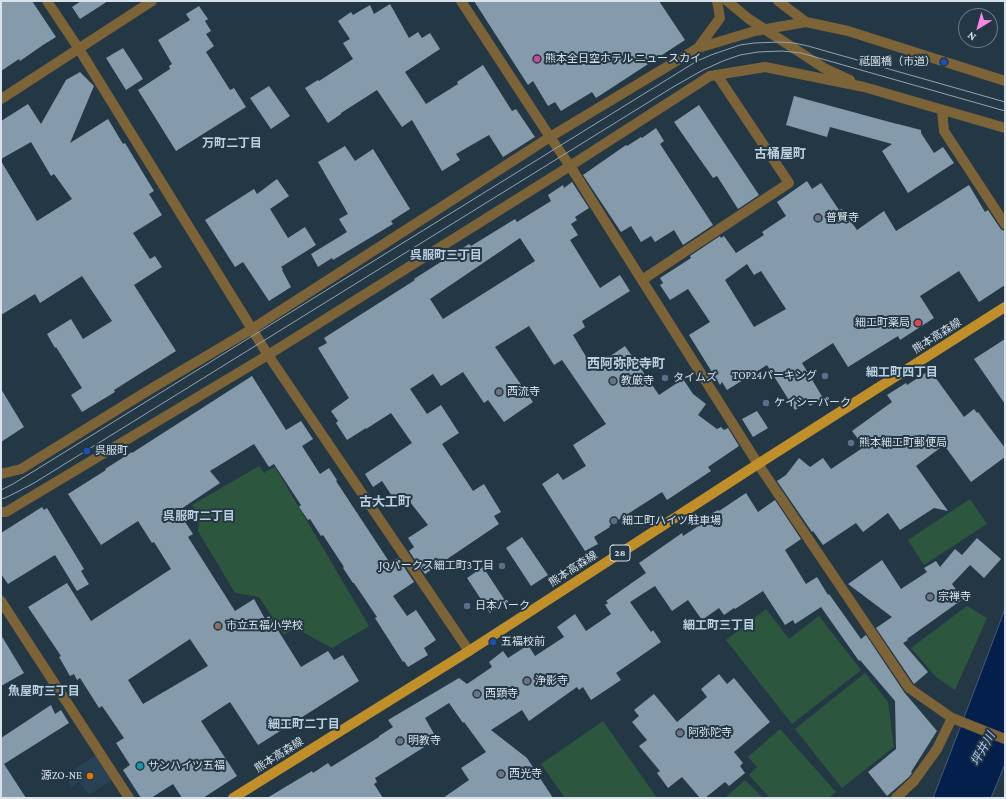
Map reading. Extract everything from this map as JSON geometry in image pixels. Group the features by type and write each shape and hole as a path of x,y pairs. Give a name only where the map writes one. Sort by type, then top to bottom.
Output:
{"main road":[{"name":"熊本高森線","path":"233,798 469,651 758,464 1005,307"}],"street":[{"path":"48,1 268,356 469,651"},
{"path":"1,99 152,1"},
{"path":"461,1 570,166 758,464 909,688 952,718 1005,739"},
{"path":"698,48 720,18 717,1"},
{"path":"727,1 749,19 824,68 864,87"},
{"path":"778,1 806,22"},
{"path":"1,474 21,469 252,329 550,137 698,48 755,31 806,22 848,31 1005,81"},
{"path":"1,512 6,512 268,356 710,76 765,66 864,87 1005,128"},
{"path":"642,280 789,183 717,75"},
{"path":"942,110 944,131 1005,224"},
{"path":"1,601 129,798"},
{"path":"896,798 914,781 937,749 952,718"}],"shaded area":[{"name":"源ZO-NE","path":"96,755 112,780 89,795 79,782 72,787 64,776"}],"green space":[{"path":"259,466 264,473 275,467 369,626 332,648 295,628 284,635 259,597 235,593 198,531 199,516 192,505"},
{"path":"970,499 987,524 924,565 908,540"},
{"path":"967,606 987,618 955,690 936,677 911,648"},
{"path":"766,609 789,639 819,616 861,670 792,724 726,640"},
{"path":"865,673 888,702 894,747 842,788 795,729"},
{"path":"603,721 657,798 565,798 541,764"},
{"path":"780,729 836,792 829,798 770,798 749,775 757,767 748,757"},
{"path":"745,780 763,798 725,798"}],"water":[{"name":"坪井川","path":"1005,609 1005,764 991,798 933,798 973,694"}],"building":[{"path":"1,1 32,1 56,37 20,61 19,59 1,71"},
{"path":"81,1 108,1 80,19 72,7"},
{"path":"474,1 659,1 685,40 596,98 592,92 561,111 555,102 548,106 533,81 528,85"},
{"path":"390,4 409,38 418,32 422,38 430,33 440,49 405,72 426,104 458,84 457,82 483,65 512,111 516,109 535,137 503,157 489,135 456,154 460,160 442,171 412,120 402,127 377,90 328,123 305,88 318,80 319,81 353,59 343,43 350,39 338,21 351,12 353,15 370,5 374,14"},
{"path":"199,6 208,19 205,21 211,31 206,34 214,46 206,52 230,90 234,88 246,107 176,151 138,90 170,69 169,66 172,64 158,40 190,20 186,14"},
{"path":"123,48 143,79 126,90 106,58"},
{"path":"80,72 94,86 70,143 108,119 123,144 125,143 154,191 149,194 162,215 133,233 150,259 155,256 162,267 134,285 176,351 82,412 71,395 82,388 47,334 71,319 83,339 112,321 82,276 40,303 35,294 1,315 1,161 37,221 72,199 54,174 51,176 31,142 1,159 1,121 28,104 41,124 66,80"},
{"path":"269,86 290,116 271,129 250,98"},
{"path":"794,96 921,130 921,133 934,153 943,147 954,163 908,193 882,151 892,144 830,127 827,137 786,125"},
{"path":"699,105 759,195 738,209 717,176 713,178 674,122"},
{"path":"656,128 664,141 660,144 713,225 683,245 674,230 655,242 651,236 641,242 631,226 621,232 583,175 626,145 627,146 641,137 642,138"},
{"path":"345,146 355,161 373,149 410,209 391,221 393,224 333,260 332,258 318,267 311,254 347,232 339,219 348,214 318,162"},
{"path":"277,179 289,196 270,209 288,238 305,227 316,245 281,267 291,287 269,301 243,262 235,267 205,220 254,189 257,194"},
{"path":"807,181 812,189 821,183 839,210 842,209 857,230 884,211 896,231 969,185 985,212 988,210 1000,228 1005,231 1005,285 979,302 959,271 920,296 934,318 900,340 898,336 848,367 833,343 802,363 823,398 810,406 807,402 795,410 767,365 727,390 722,382 720,385 689,335 710,322 688,289 670,300 660,285 663,283 660,278 691,258 690,256 720,236 721,238 724,236 736,253 764,235 762,232 786,216 777,202","holes":["747,264 754,275 761,271 786,309 754,327 725,280"]},
{"path":"572,182 589,208 575,217 577,220 571,224 578,235 570,240 600,288 620,275 630,291 582,321 585,327 573,335 593,368 625,346 659,395 683,379 693,394 706,404 698,415 717,429 721,427 724,430 728,428 739,446 708,467 711,471 667,500 662,492 609,526 610,527 594,537 598,544 585,551 542,484 558,473 563,480 586,466 573,445 606,424 562,360 554,365 529,326 495,347 533,402 504,422 488,400 484,403 463,372 441,386 433,374 410,389 427,414 441,405 459,433 442,444 473,491 484,484 501,512 494,516 499,524 425,574 409,551 414,547 408,538 428,525 403,493 394,499 382,481 373,487 365,474 412,443 391,413 347,440 336,423 338,421 331,411 349,398 318,348 327,343 324,338 415,280 414,279 469,244 471,246 515,219 517,222 551,201 548,195 563,185 564,188","holes":["520,238 535,261 443,319 430,299"]},
{"path":"1005,339 1005,404 974,359"},
{"path":"930,370 964,417 974,409 977,413 978,412 1005,448 1005,457 971,482 944,445 916,466 948,511 934,508 900,530 888,513 863,532 856,523 823,545 813,531 812,532 777,481 786,475 799,458 810,467 823,458 831,469 864,447 852,431 892,402 887,395 906,383 907,385"},
{"path":"252,376 286,430 301,421 313,439 302,446 320,474 329,468 390,563 398,558 414,582 393,596 407,616 416,610 436,640 424,648 428,655 408,667 404,661 403,662 375,618 377,617 343,568 344,567 323,535 321,536 310,519 308,520 299,507 301,505 274,464 269,467 254,444 210,471 220,483 178,511 193,534 188,537 235,611 254,599 265,619 269,616 301,667 328,651 334,660 343,655 359,681 258,745 230,702 201,721 237,776 203,798 182,798 173,784 151,798 141,798 123,770 130,765 116,743 124,738 102,706 99,708 80,678 77,680 74,674 70,676 59,657 61,656 28,607 67,583 91,621 171,569 154,542 152,543 138,521 101,545 68,494","holes":["190,639 208,666 143,704 128,680"]},
{"path":"1,389 24,427 1,442"},
{"path":"757,411 768,428 753,437 742,419"},
{"path":"746,493 758,512 775,500 801,539 785,550 806,584 817,577 828,595 829,594 861,639 866,635 904,692 937,731 909,777 887,796 868,772 896,749 895,701 860,660 859,661 821,607 795,624 793,620 785,625 763,591 724,615 719,608 702,620 688,600 672,611 655,586 630,602 651,632 653,630 661,642 616,673 621,680 591,700 583,687 579,690 577,687 529,721 522,710 491,730 527,758 553,798 443,798 469,780 461,768 486,752 449,703 425,718 437,739 375,778 377,782 374,784 383,798 267,798 312,771 313,773 328,763 331,767 379,737 393,727 388,720 459,678 467,684 492,667 489,662 503,651 508,658 528,645 535,656 564,637 557,627 575,614 586,631 611,614 605,605 608,603 606,601 646,573 639,563 682,533 683,536 706,521 704,518 718,510 719,511"},
{"path":"42,507 44,510 47,508 84,569 81,571 89,584 77,591 55,555 8,584 1,574 1,533"},
{"path":"522,537 548,575 531,586 506,548"},
{"path":"977,538 1001,559 984,578 970,565 952,584 963,599 903,643 928,672 914,684 876,628 892,617 848,584 882,560 901,589 927,572 924,568 936,561 940,567 955,549 962,555"},
{"path":"483,567 506,602 490,613 467,578"},
{"path":"1,635 24,673 1,686"},
{"path":"719,674 727,684 734,678 770,722 734,752 743,763 740,766 745,773 729,786 725,782 705,798 700,798 682,777 668,788 657,773 660,771 639,746 647,740 632,722 639,716 634,710 654,694 677,722 707,697 701,689"},
{"path":"51,705 55,714 61,710 69,723 4,764 26,798 1,798 1,738"}],"tram line":[{"path":"1,490 697,61 711,55 740,45 779,42 794,43 1005,102"},
{"path":"1,499 34,483 673,87 703,70 723,61 740,55 758,52 782,51 801,53 1005,111"}],"place":[{"name":"熊本全日空ホテル ニュースカイ","path":"537,59"},
{"name":"祗園橋（市道）","path":"944,62"},
{"name":"普賢寺","path":"818,218"},
{"name":"細工町薬局","path":"918,323"},
{"name":"TOP24パーキング","path":"825,376"},
{"name":"タイムズ","path":"665,378"},
{"name":"教厳寺","path":"613,381"},
{"name":"西流寺","path":"499,392"},
{"name":"ケイシーパーク","path":"766,403"},
{"name":"熊本細工町郵便局","path":"851,443"},
{"name":"呉服町","path":"87,451"},
{"name":"細工町ハイツ駐車場","path":"614,521"},
{"name":"JQパークス細工町3丁目","path":"502,566"},
{"name":"宗禅寺","path":"930,597"},
{"name":"日本パーク","path":"467,606"},
{"name":"市立五福小学校","path":"218,626"},
{"name":"五福校前","path":"493,642"},
{"name":"浄影寺","path":"527,681"},
{"name":"西顕寺","path":"477,694"},
{"name":"阿弥陀寺","path":"680,733"},
{"name":"明教寺","path":"400,741"},
{"name":"サンハイツ五福","path":"140,766"},
{"name":"西光寺","path":"501,774"},
{"name":"源ZO-NE","path":"90,776"}],"district":[{"name":"万町二丁目","path":"232,143"},
{"name":"古桶屋町","path":"780,154"},
{"name":"呉服町三丁目","path":"446,255"},
{"name":"西阿弥陀寺町","path":"626,364"},
{"name":"細工町四丁目","path":"902,372"},
{"name":"古大工町","path":"385,502"},
{"name":"呉服町二丁目","path":"199,516"},
{"name":"細工町三丁目","path":"719,625"},
{"name":"魚屋町三丁目","path":"44,691"},
{"name":"細工町二丁目","path":"304,724"}]}
